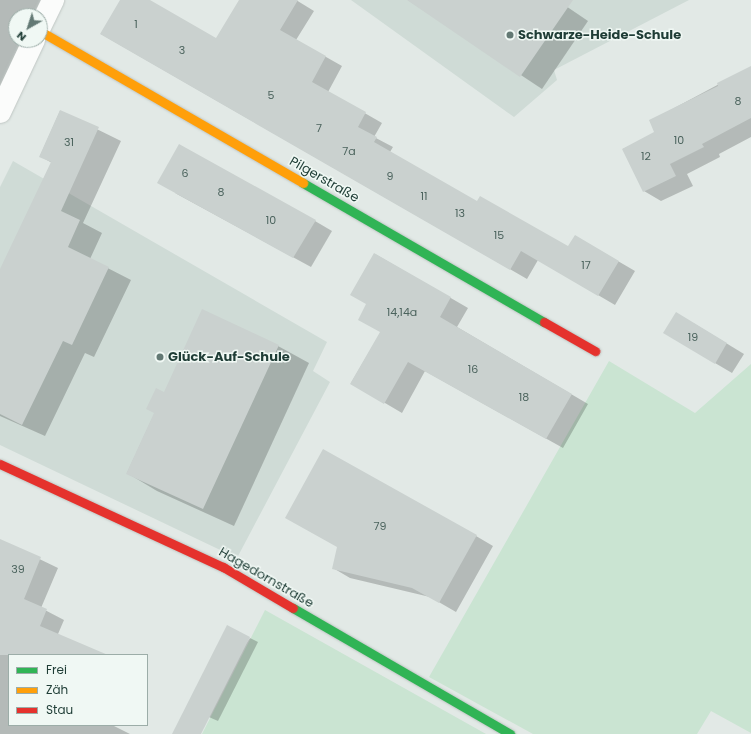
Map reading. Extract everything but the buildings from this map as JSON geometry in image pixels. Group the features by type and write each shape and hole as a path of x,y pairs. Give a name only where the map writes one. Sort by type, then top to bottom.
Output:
{"street":[{"path":"48,10 53,0"},
{"name":"Pilgerstraße","path":"48,36 595,351"},
{"path":"0,112 30,48"},
{"name":"Hagedornstraße","path":"0,464 223,567 510,734"}],"shaded area":[{"name":"Schwarze-Heide-Schule","path":"351,0 689,0 554,70 557,80 514,117"},
{"name":"Glück-Auf-Schule","path":"13,161 327,342 313,371 330,382 237,558 0,445 0,187"}],"green space":[{"path":"609,361 695,413 751,364 751,733 711,711 697,734 533,734 429,677"},
{"path":"265,610 486,734 202,734"}],"traffic: fast":[{"path":"303,183 544,322"},
{"path":"293,608 510,734"}],"traffic: slow":[{"path":"48,36 303,183"}],"traffic: jam":[{"path":"544,322 595,351"},
{"path":"0,464 223,567 293,608"}],"place":[{"name":"Schwarze-Heide-Schule","path":"510,35"},
{"name":"Glück-Auf-Schule","path":"160,357"}]}
